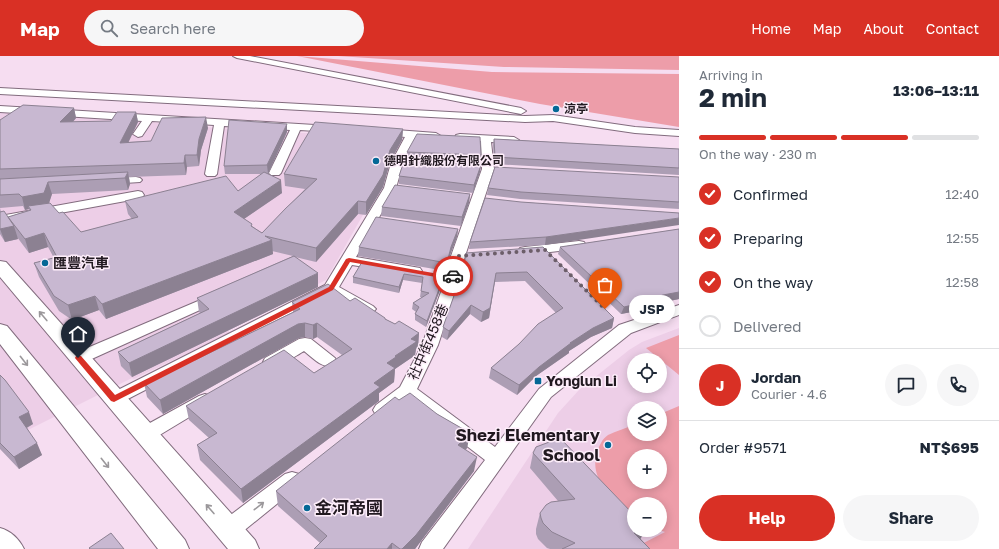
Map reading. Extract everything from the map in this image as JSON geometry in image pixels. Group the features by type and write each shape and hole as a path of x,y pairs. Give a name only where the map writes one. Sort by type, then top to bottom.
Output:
{"main road":[{"path":"0,266 78,358 245,549"},
{"path":"0,330 175,549"}],"street":[{"path":"237,56 553,118 679,134"},
{"path":"0,91 525,119 553,118"},
{"path":"0,109 107,118 150,118 199,123 220,122 343,130"},
{"path":"138,134 143,125 150,118"},
{"path":"374,132 411,128 523,121 525,119"},
{"path":"211,174 220,122"},
{"path":"275,173 296,127"},
{"path":"411,128 486,139 524,141"},
{"path":"114,399 331,288 349,260 390,188 397,163 411,128"},
{"name":"社中街458巷","path":"486,139 492,169 478,198 458,256 453,278 423,341 407,391 497,459"},
{"path":"397,163 412,164"},
{"path":"473,168 492,169"},
{"path":"98,181 136,180"},
{"path":"390,188 405,190"},
{"path":"0,220 138,194"},
{"path":"463,196 492,200"},
{"path":"371,220 386,222"},
{"path":"453,231 467,233"},
{"path":"513,252 545,250 592,243"},
{"path":"545,250 556,260"},
{"path":"458,256 474,255"},
{"path":"349,260 453,278"},
{"path":"331,288 382,318"},
{"path":"78,358 231,290"},
{"path":"430,549 545,393 620,324 679,310"},
{"path":"256,371 305,343 329,362"},
{"path":"146,434 222,391"},
{"path":"370,420 407,391"},
{"path":"228,530 308,468"},
{"path":"0,537 13,549"}],"shaded area":[{"path":"297,56 492,72 679,74 679,127 540,104"},
{"path":"338,56 679,56 679,70 504,67"},
{"path":"0,110 219,128 406,139 326,280 227,330 230,333 134,379 132,378 0,444"},
{"name":"Shezi Elementary School","path":"679,328 679,549 468,549 558,413 579,390 629,350 642,342"},
{"path":"679,335 679,375 667,365 667,353 652,353 646,348"},
{"path":"679,406 679,549 632,549 655,537 667,537 667,497 627,497 627,511 605,490 596,473 595,463 597,453 604,439 608,435 627,428 627,441 667,441 667,411"}],"building":[{"path":"23,105 74,108 60,122 111,121 117,112 136,112 120,143 151,141 162,118 206,117 199,139 197,155 185,155 184,163 0,169 0,120"},
{"path":"229,120 287,124 267,165 224,166"},
{"path":"315,122 403,129 390,150 383,175 366,202 358,201 316,248 265,236 272,240 102,304 95,296 68,305 54,296 34,263 57,257 44,233 25,239 8,217 31,210 28,206 50,203 59,213 63,212 81,232 138,217 125,201 226,176 238,191 264,172 281,180 234,212 262,233 317,179 284,174"},
{"path":"417,134 480,137 481,155 407,152"},
{"path":"494,139 679,149 679,168 495,157"},
{"path":"404,161 481,165 474,185 399,176"},
{"path":"495,167 679,177 679,202 521,192 488,188"},
{"path":"128,172 125,178 48,182 44,193 22,197 19,194 0,195 0,179"},
{"path":"395,185 470,194 462,217 382,207"},
{"path":"485,198 521,202 679,213 679,218 546,237 470,242"},
{"path":"4,211 14,226 0,229 0,212"},
{"path":"376,217 458,229 447,263 359,247"},
{"path":"679,229 679,292 663,295 643,301 645,302 624,307 560,247"},
{"path":"543,247 614,318 593,328 570,343 519,385 491,368 519,344 538,324 563,308 527,272 496,273 490,308 483,312 471,305 449,331 443,327 463,270 466,253"},
{"path":"294,256 318,273 129,363 118,352 209,309 197,298"},
{"path":"362,262 444,276 427,321 415,314 419,307 413,303 429,293 421,291 423,277 404,274 399,287 353,277"},
{"path":"328,284 350,301 355,298 385,319 395,324 399,321 419,333 411,339 416,342 387,363 395,368 374,383 380,387 241,489 197,445 217,433 186,406 284,350 314,373 352,349 317,323 313,325 305,323 298,324 160,400 144,383 300,309 292,302"},
{"path":"0,375 29,412 19,417 37,443 14,457 0,443"},
{"path":"410,393 437,414 470,433 458,445 477,457 416,535 402,549 392,543 387,549 314,549 327,536 276,491 395,397 399,400"},
{"path":"560,438 627,508 627,537 638,537 650,549 562,549 575,543 552,532 543,523 540,513 546,505 551,502 575,499 533,453 536,447"},
{"path":"111,533 124,549 89,548"}],"way so far":[{"path":"453,276 458,256 545,250 605,309"}],"place":[{"name":"涼亭","path":"556,109"},
{"name":"德明針織股份有限公司","path":"376,161"},
{"name":"匯豐汽車","path":"45,263"},
{"name":"JSP","path":"605,309"},
{"name":"Yonglun Li","path":"538,381"},
{"name":"Shezi Elementary School","path":"608,445"},
{"name":"金河帝國","path":"307,508"}],"route":[{"path":"78,358 114,399 331,288 349,260 453,278 453,276"}]}
